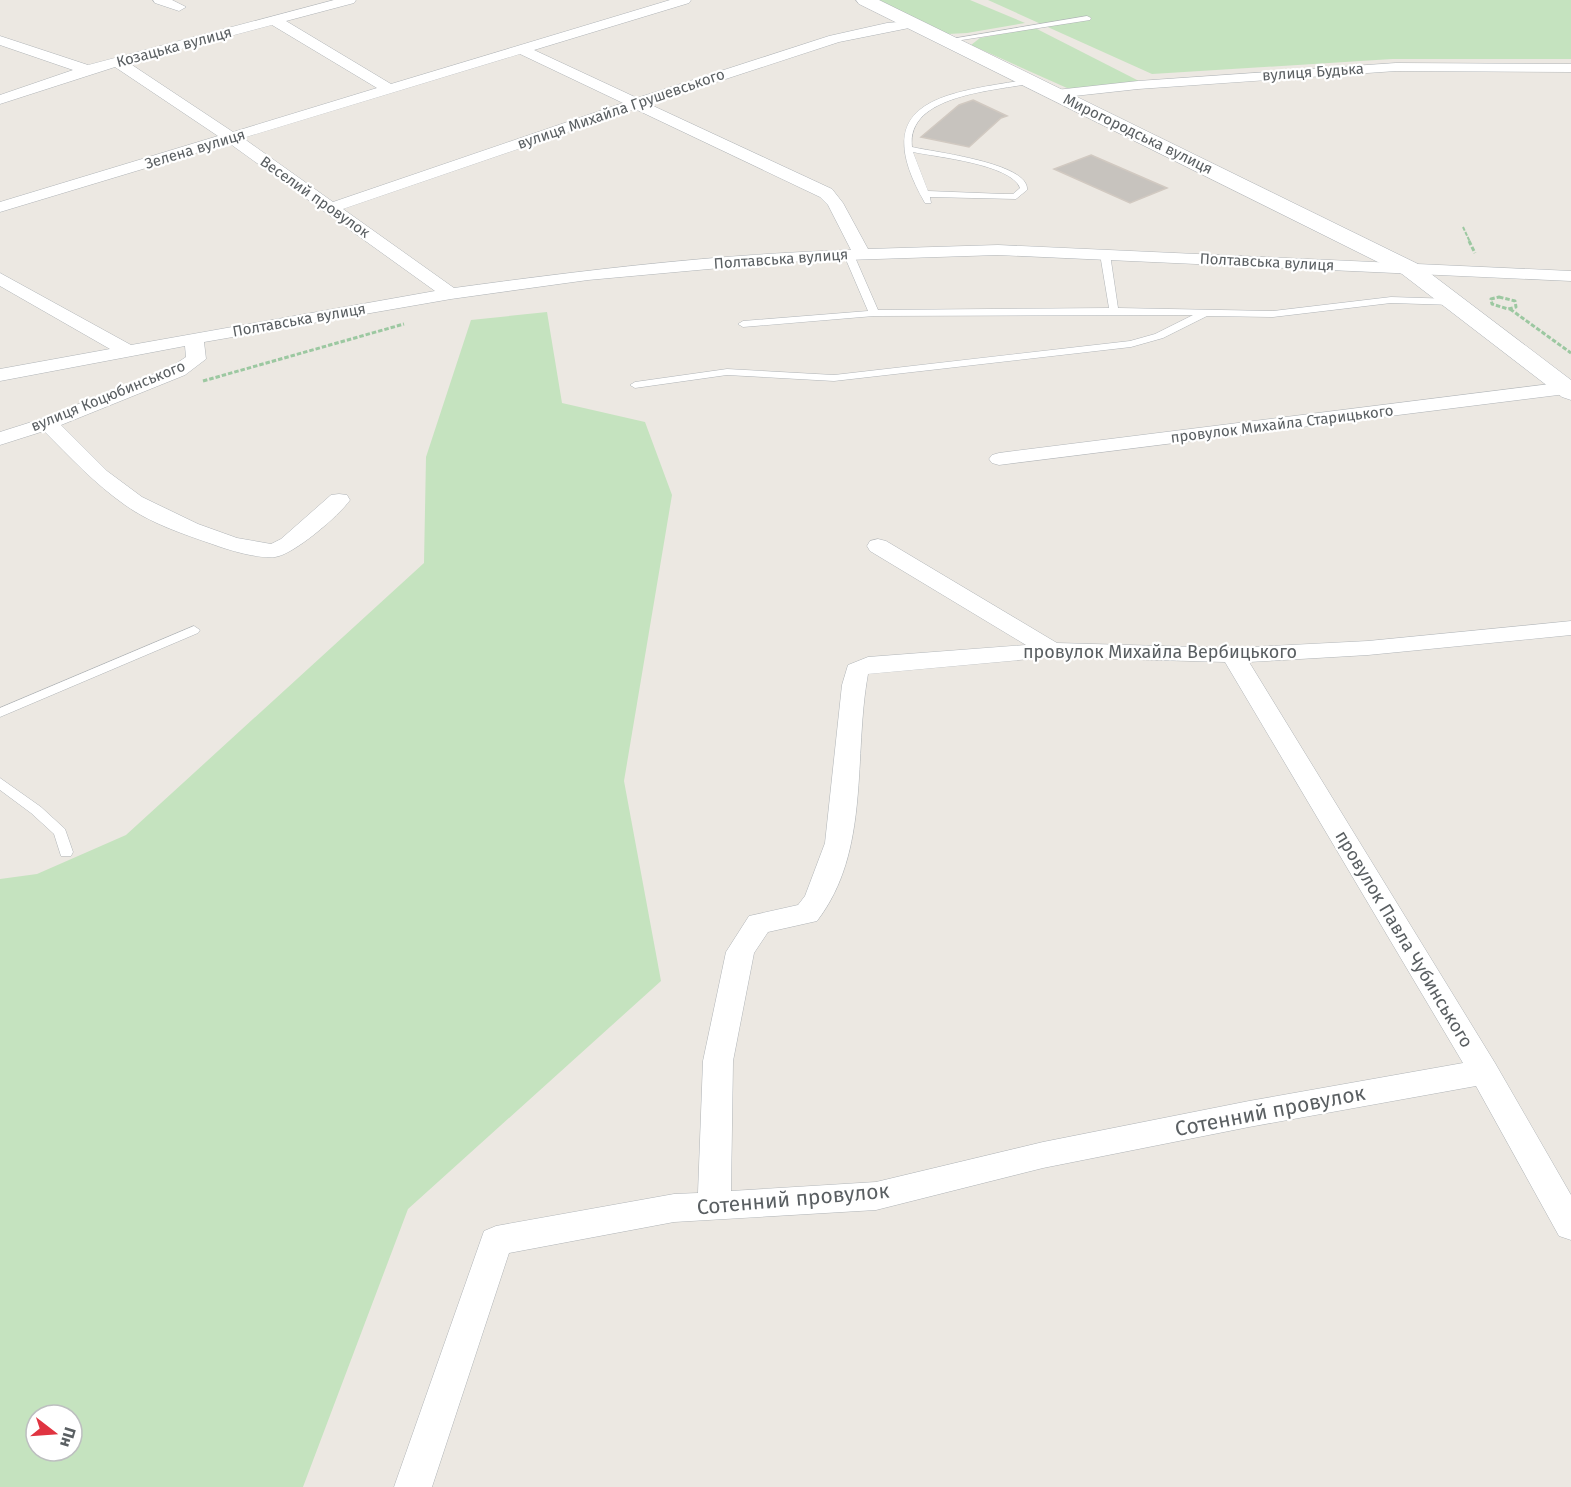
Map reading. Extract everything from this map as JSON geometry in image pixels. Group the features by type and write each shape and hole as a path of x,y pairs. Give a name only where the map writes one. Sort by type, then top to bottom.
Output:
{"street":[{"path":"160,0 179,7"},
{"name":"Козацька вулиця","path":"0,100 87,70 349,0"},
{"name":"Зелена вулиця","path":"0,207 684,0"},
{"name":"Мирогородська вулиця","path":"865,0 1410,269 1568,390"},
{"path":"274,20 391,90"},
{"name":"вулиця Михайла Грушевського","path":"331,208 637,102 835,39 873,28 914,23"},
{"path":"0,40 87,70"},
{"path":"523,50 826,193 835,203 855,254"},
{"name":"Веселий провулок","path":"117,62 232,138 451,294"},
{"name":"вулиця Будька","path":"1056,94 1138,85 1396,67 1571,68"},
{"name":"Полтавська вулиця","path":"0,375 194,338 451,294 588,275 786,257 998,250 1571,276"},
{"path":"0,278 128,351"},
{"name":"вулиця Коцюбинського","path":"0,439 48,423 178,371 196,359 194,338"},
{"name":"провулок Михайла Старицького","path":"999,459 1568,390"},
{"path":"48,423 100,476 134,502 190,529 232,544 273,551 281,548 289,544 339,501"},
{"path":"878,546 1052,650"},
{"name":"провулок Михайла Вербицького","path":"714,1206 718,1060 740,952 759,923 807,914 818,900 839,843 857,670 868,665 1052,650 1233,655 1368,648 1571,628"},
{"name":"провулок Павла Чубинського","path":"1233,655 1484,1072 1571,1226"},
{"name":"Сотенний провулок","path":"413,1487 496,1240 674,1208 876,1196 1043,1155 1249,1114 1484,1072"}],"lane":[{"path":"949,40 1087,18"},
{"path":"909,149 997,168 1014,174 1021,180 1024,188 1016,196 927,198 916,177 909,149 906,136 913,120 922,110 936,102 1030,81"},
{"path":"855,254 874,313"},
{"path":"1105,254 1114,311"},
{"path":"743,324 874,313 1114,311 1273,314 1391,300 1454,302"},
{"path":"635,385 727,372 834,378 1131,344 1159,336 1205,313"},
{"path":"0,714 194,630"},
{"path":"0,783 36,810 60,832 66,852"}],"path":[{"path":"1510,309 1517,304 1511,299 1499,297 1491,299 1492,304 1496,307 1510,309 1571,353"},
{"path":"198,382 411,322"}],"green space":[{"path":"875,0 970,0 1025,23 948,34"},
{"path":"988,0 1571,0 1571,59 1392,59 1152,74"},
{"path":"1035,28 1139,81 1077,89 1067,88 971,45 980,38"},
{"path":"547,312 562,403 645,422 672,495 624,781 661,981 408,1209 303,1487 0,1487 0,879 37,874 126,835 424,563 426,457 471,320"}],"building":[{"path":"973,100 1007,116 1001,118 969,147 921,137 959,105"},
{"path":"1091,155 1167,188 1130,203 1054,169"}]}
